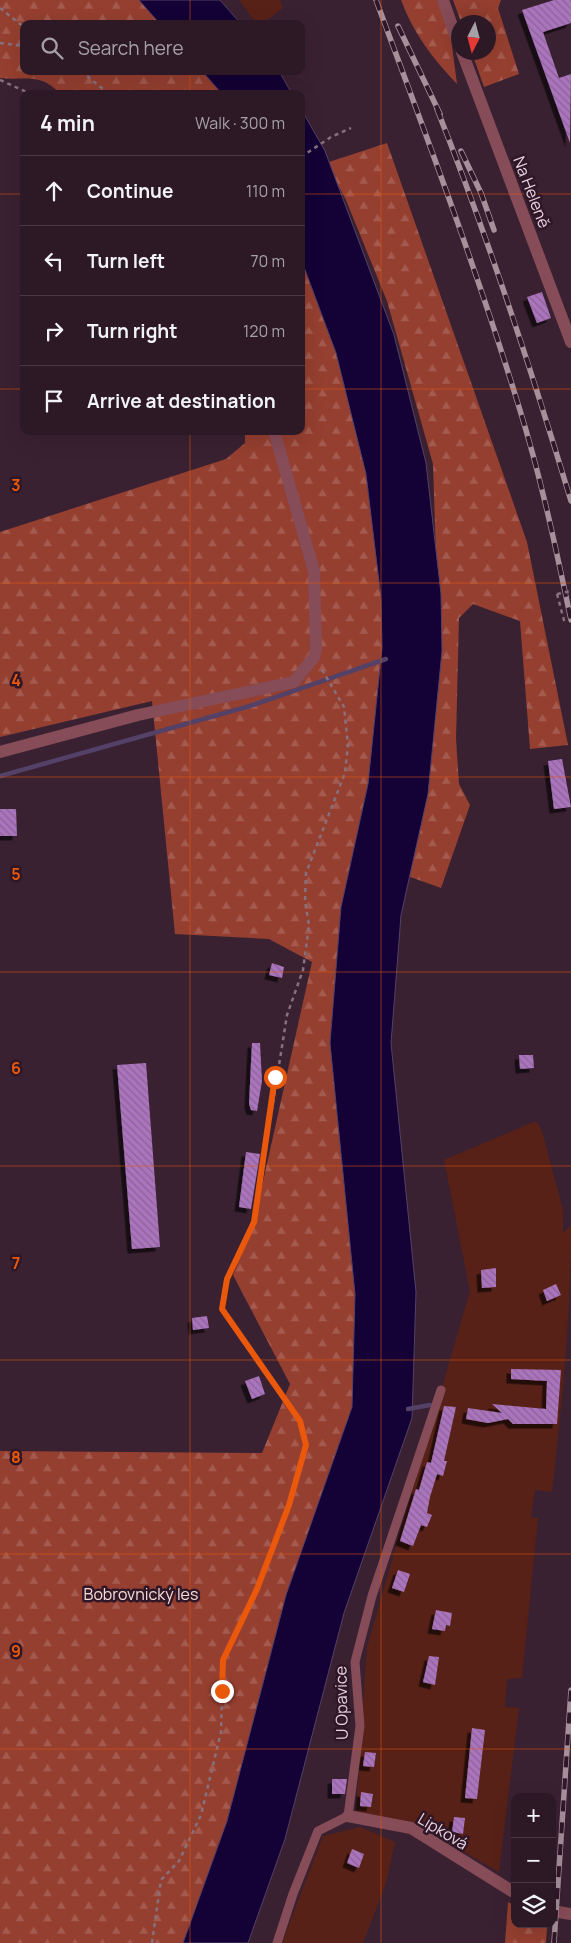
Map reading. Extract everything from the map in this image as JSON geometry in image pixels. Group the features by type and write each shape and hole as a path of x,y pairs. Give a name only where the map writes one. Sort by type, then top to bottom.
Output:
{"street":[{"path":"443,0 451,23"},
{"name":"Na Heleně","path":"465,60 571,342"},
{"path":"0,752 138,715 294,682 314,657 314,571 275,435"},
{"name":"Lipková","path":"348,1816 411,1828 511,1890"},
{"path":"556,1912 571,1914"}],"lane":[{"name":"U Opavice","path":"348,1816 360,1726 355,1662 372,1596 441,1390"},
{"path":"277,1943 293,1894 318,1831 348,1816"}],"path":[{"path":"0,8 20,24"},
{"path":"0,43 20,46"},
{"path":"86,75 103,90"},
{"path":"0,80 22,90"},
{"path":"305,154 330,137 351,128"},
{"path":"565,624 558,594 571,591"},
{"path":"152,1943 161,1880 179,1861 201,1815 221,1732 223,1660 257,1589 289,1505 306,1445 300,1421 222,1309 227,1279 254,1222 287,1015 303,970 309,924 305,901 306,873 345,773 348,745 344,707 314,657"}],"green space":[{"path":"0,0 139,0 156,20 20,20 20,75 205,75 219,90 56,90 39,80 0,78"},
{"path":"401,0 437,0 451,39 451,60 454,60 457,84 424,45"},
{"path":"453,0 501,0 498,8 519,74 484,87 474,60 496,60 496,15 458,15"},
{"path":"387,143 527,542 568,745 530,749 520,621 473,604 459,618 456,739 459,784 470,805 441,888 402,874 439,648 433,464 387,301 346,200 326,163"},
{"name":"Bobrovnický les","path":"305,270 336,353 366,474 381,598 382,648 368,784 341,907 330,1043 355,1294 352,1407 286,1595 227,1821 183,1943 0,1943 0,1451 262,1453 290,1384 233,1275 254,1222 312,962 269,939 175,934 152,701 0,737 0,532 226,459 245,443 245,435 305,435"},
{"path":"508,1902 511,1904 511,1928 547,1928 546,1943 505,1943"}],"shaded area":[{"path":"139,0 220,0 238,20 156,20"},
{"path":"239,0 280,0 283,8 267,20 254,20"},
{"path":"205,75 281,75 290,90 219,90"},
{"path":"305,116 325,151 394,335 426,463 441,594 442,651 428,794 401,915 391,1043 416,1292 412,1418 344,1613 285,1839 248,1943 183,1943 227,1821 286,1595 352,1407 355,1294 330,1043 341,907 368,784 382,648 381,598 366,474 336,353 305,270"},
{"path":"536,1121 542,1131 563,1210 563,1233 571,1225 568,1326 552,1492 535,1490 531,1517 538,1518 522,1678 507,1679 505,1707 519,1708 499,1872 412,1822 356,1813 367,1647 470,1291 444,1160"},
{"path":"360,1827 395,1842 386,1883 363,1943 282,1943 323,1836"}],"building":[{"path":"554,0 571,0 571,23 543,32 559,78 571,74 570,143 522,10"},
{"path":"542,292 551,318 537,323 527,297"},
{"path":"562,759 571,807 554,809 548,761"},
{"path":"0,809 16,809 17,836 0,836"},
{"path":"272,963 284,967 282,978 269,975"},
{"path":"252,1043 260,1043 262,1081 257,1111 251,1110 249,1104"},
{"path":"519,1055 533,1055 534,1068 520,1069"},
{"path":"146,1063 160,1247 132,1249 117,1065"},
{"path":"246,1152 260,1154 251,1209 239,1207"},
{"path":"496,1268 496,1287 482,1288 481,1270"},
{"path":"556,1284 561,1295 547,1301 543,1290"},
{"path":"207,1316 209,1328 193,1330 192,1318"},
{"path":"511,1369 561,1370 557,1424 513,1424 508,1419 488,1423 466,1419 468,1408 502,1413 492,1404 546,1409 547,1381 511,1379"},
{"path":"259,1376 265,1394 252,1399 245,1381"},
{"path":"444,1406 456,1407 444,1461 447,1461 443,1476 437,1474 430,1497 427,1513 432,1515 427,1527 421,1525 413,1546 400,1541 416,1489 419,1490 427,1462 431,1463"},
{"path":"398,1570 410,1574 404,1592 392,1588"},
{"path":"436,1610 452,1613 450,1626 446,1625 445,1631 432,1629"},
{"path":"429,1656 439,1657 435,1685 423,1682"},
{"path":"472,1728 485,1730 477,1799 465,1798"},
{"path":"365,1752 376,1753 374,1767 363,1766"},
{"path":"332,1779 347,1779 345,1794 332,1794"},
{"path":"361,1792 373,1794 371,1807 360,1806"},
{"path":"454,1817 465,1818 463,1834 452,1832"},
{"path":"352,1849 364,1854 359,1868 347,1863"}],"waterway":[{"path":"0,776 250,706 386,659"},
{"path":"408,1409 430,1405"}],"railway":[{"path":"376,0 432,152 503,356 541,486 571,620"},
{"path":"398,26 440,114"},
{"path":"437,109 474,206 508,304 571,501"},
{"path":"461,151 481,193 494,230"},
{"path":"554,1943 571,1690"}],"route":[{"path":"222,1691 223,1660 257,1589 289,1505 306,1445 300,1421 222,1309 227,1279 254,1222 275,1077"}]}
